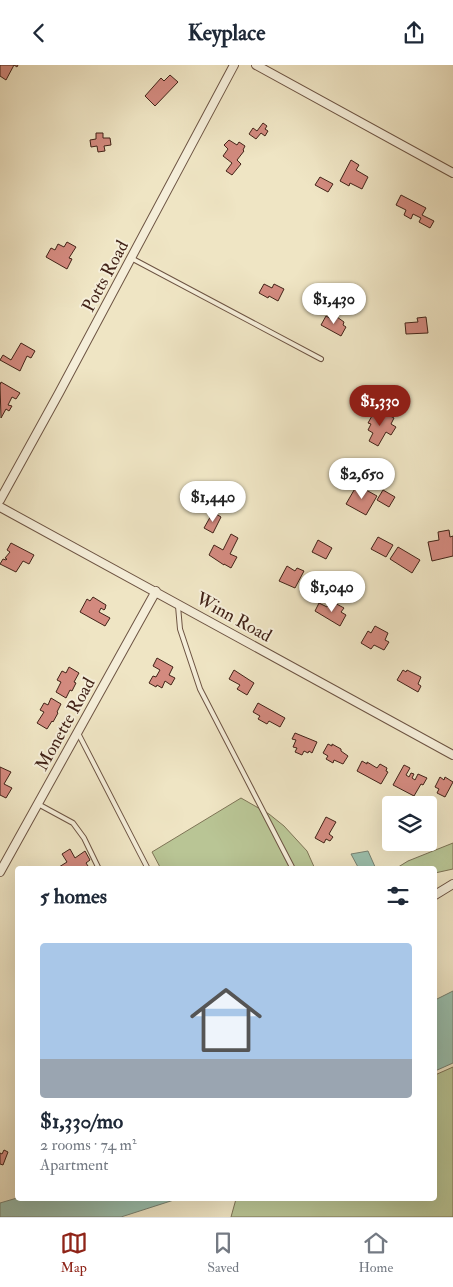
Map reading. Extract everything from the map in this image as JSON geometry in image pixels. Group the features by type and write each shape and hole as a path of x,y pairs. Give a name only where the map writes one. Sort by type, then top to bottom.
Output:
{"street":[{"name":"Potts Road","path":"0,500 234,65"},
{"path":"256,65 453,173"},
{"name":"Winn Road","path":"0,507 453,755"},
{"name":"Monette Road","path":"0,872 156,591"},
{"path":"437,894 453,884"}],"lane":[{"path":"131,258 321,359"},
{"path":"178,603 180,629 200,689 291,866"},
{"path":"78,733 146,866"},
{"path":"38,804 73,823 84,838 98,866"}],"shaded area":[{"path":"241,798 269,814 284,826 307,851 314,866 159,866 152,852"},
{"path":"453,843 453,869 437,873 437,866 400,866"},
{"path":"368,851 375,866 357,866 351,854"},
{"path":"453,991 453,1063 437,1070 437,999"},
{"path":"453,1067 453,1217 231,1217 235,1201 437,1201 437,1074"},
{"path":"15,1199 15,1201 171,1201 121,1217 0,1217 0,1203"}],"building":[{"path":"0,65 14,65 6,80 0,76"},
{"path":"170,75 178,82 155,106 145,96 161,78 164,81"},
{"path":"263,123 267,126 265,129 268,131 265,136 261,133 256,139 249,134 253,128 257,131"},
{"path":"96,133 103,133 103,138 110,138 111,145 104,146 105,151 98,152 97,146 91,147 90,140 96,139"},
{"path":"229,140 237,145 239,142 245,146 244,151 237,160 241,164 232,175 226,171 232,163 223,156 228,149 224,145"},
{"path":"351,160 359,165 356,170 368,177 362,189 350,183 349,186 340,181"},
{"path":"320,177 333,184 328,192 315,185"},
{"path":"401,195 426,208 422,215 434,221 430,228 419,222 421,218 413,214 411,219 404,215 406,210 396,205"},
{"path":"67,242 76,247 69,258 72,259 67,269 46,257 51,248 55,250 58,244 64,247"},
{"path":"264,284 272,288 274,284 284,289 278,301 259,293"},
{"path":"326,316 335,321 337,317 344,322 343,325 346,327 341,336 321,325"},
{"path":"426,317 428,333 406,334 405,323 418,322 417,318"},
{"path":"21,343 35,351 31,358 27,356 20,371 0,360 3,355 11,360"},
{"path":"1,382 20,393 16,399 12,397 8,405 12,406 9,411 6,409 1,418 0,385"},
{"path":"379,410 394,418 391,424 396,427 391,435 386,432 378,446 369,441 373,433 368,430 371,424 368,423 373,414 376,415"},
{"path":"357,485 377,496 366,515 346,504"},
{"path":"383,490 395,497 389,507 377,500"},
{"path":"213,512 221,517 213,533 204,528"},
{"path":"449,530 450,537 453,536 453,556 432,561 428,542 439,540 438,532"},
{"path":"231,534 238,538 230,554 237,557 231,568 209,555 214,545 223,550"},
{"path":"378,537 393,545 386,557 371,549"},
{"path":"318,540 332,548 326,559 312,552"},
{"path":"11,543 34,555 29,564 23,561 16,572 0,564 3,559 7,559 5,558 10,552 7,550"},
{"path":"398,547 420,560 412,573 390,559"},
{"path":"287,566 295,571 297,568 304,571 295,588 279,581"},
{"path":"93,597 106,605 104,610 101,608 99,612 110,618 105,626 80,612 87,599 90,601"},
{"path":"331,601 344,608 341,612 346,615 340,626 315,611 319,603 327,607"},
{"path":"375,626 388,633 385,640 389,642 384,650 374,645 371,649 361,643 368,631 371,633"},
{"path":"157,658 173,667 169,675 175,678 171,685 165,681 162,688 149,683 160,670 153,666"},
{"path":"69,667 79,673 72,691 70,690 66,698 56,692 61,682 57,680 62,671 66,673"},
{"path":"234,670 254,683 247,695 237,689 240,685 229,679"},
{"path":"403,670 421,677 418,684 421,686 418,692 397,680"},
{"path":"51,698 61,704 53,722 47,729 37,723 44,712 40,710 44,703 48,705"},
{"path":"258,703 285,718 280,727 269,721 267,724 258,719 260,716 253,712"},
{"path":"295,733 317,742 312,753 304,751 302,755 295,752 297,748 293,747 296,740 292,739"},
{"path":"328,744 341,749 348,756 343,764 334,760 333,763 326,759 328,756 323,753"},
{"path":"362,761 377,768 380,764 387,768 386,771 388,772 381,784 357,771"},
{"path":"404,765 410,768 406,775 409,777 411,773 414,774 412,778 415,780 418,774 427,778 414,796 393,785"},
{"path":"0,767 11,772 4,784 12,788 6,798 0,795"},
{"path":"440,777 444,780 445,777 453,782 445,797 437,793 439,789 435,787"},
{"path":"326,817 336,822 329,834 333,837 330,841 326,839 324,843 315,838"},
{"path":"70,849 75,858 85,851 90,860 86,863 88,866 61,866 67,862 62,854"},
{"path":"4,1150 8,1152 3,1165 0,1164 0,1153 2,1154"}]}
